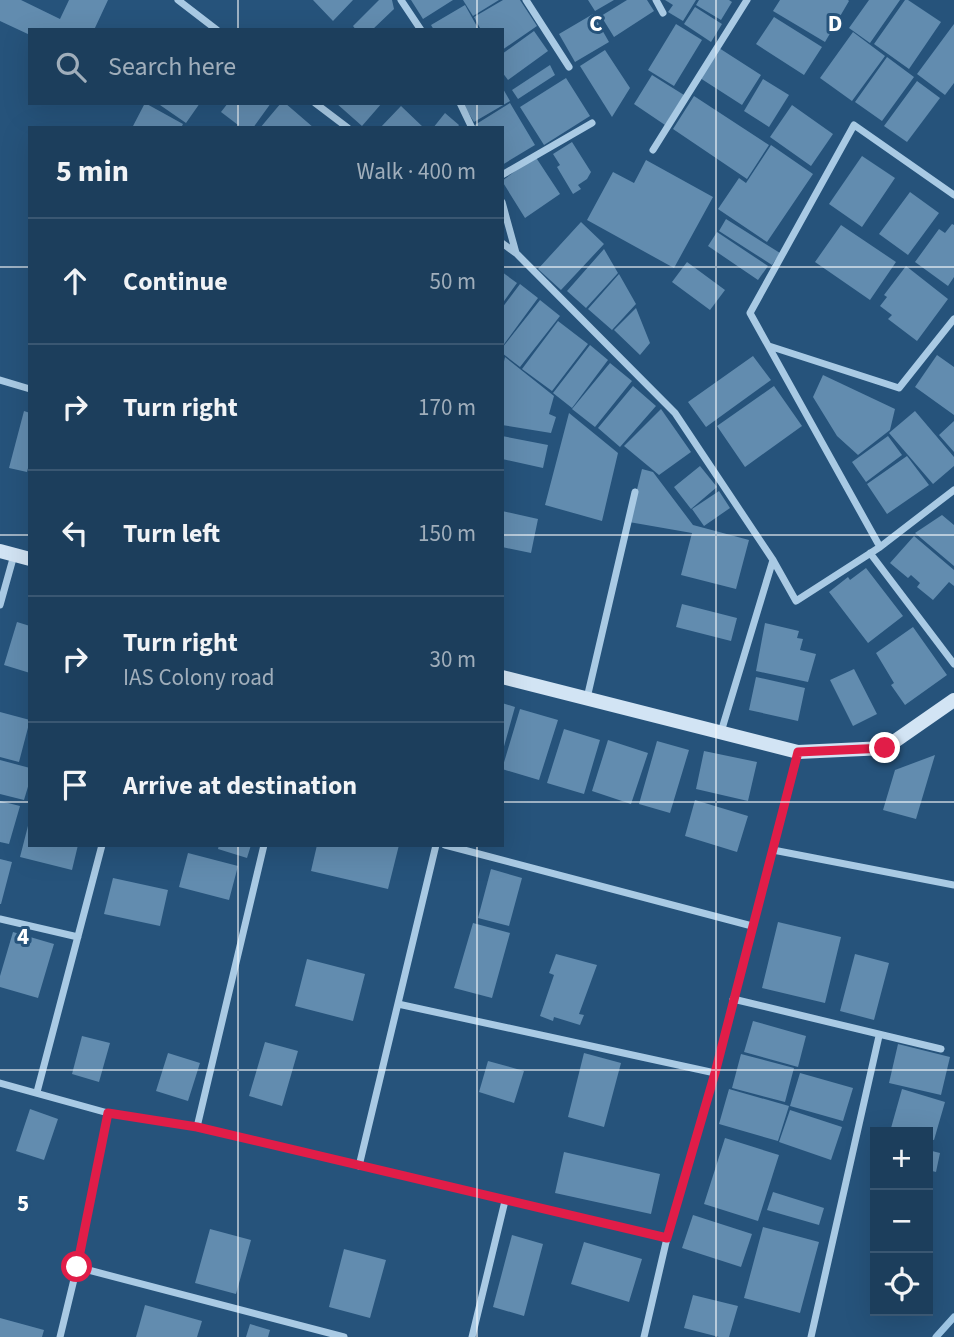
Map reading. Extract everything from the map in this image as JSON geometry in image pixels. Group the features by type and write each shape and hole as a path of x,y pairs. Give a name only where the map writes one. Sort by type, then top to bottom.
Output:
{"street":[{"path":"178,0 214,28"},
{"path":"401,0 420,28"},
{"path":"526,0 569,66"},
{"path":"656,0 663,13"},
{"path":"653,149 747,0"},
{"path":"318,105 345,126"},
{"path":"461,105 471,126"},
{"path":"504,174 592,123"},
{"path":"880,547 750,313 855,125 954,195"},
{"path":"504,209 517,254"},
{"path":"504,244 517,254 675,413 773,560 796,601 880,547 954,490"},
{"path":"769,346 899,388 954,319"},
{"path":"0,380 28,388"},
{"path":"587,699 635,492"},
{"path":"0,605 7,553 28,558"},
{"path":"870,554 954,664"},
{"path":"721,732 773,560"},
{"path":"504,678 798,752 885,748 954,700"},
{"path":"643,1337 667,1238 715,1073 798,752"},
{"path":"37,1092 101,847"},
{"path":"197,1127 264,847"},
{"path":"359,1166 436,847"},
{"path":"453,847 752,926"},
{"path":"773,850 954,885"},
{"path":"0,919 78,937"},
{"path":"733,999 941,1049"},
{"path":"398,1004 715,1073"},
{"path":"811,1337 879,1036"},
{"path":"0,1083 108,1113 197,1127 667,1238"},
{"path":"60,1337 108,1113"},
{"path":"472,1337 505,1201"},
{"path":"77,1267 344,1337"}],"building":[{"path":"0,0 21,0 60,19 69,0 108,0 95,28 28,28 28,34 0,21"},
{"path":"313,0 353,0 333,21"},
{"path":"379,0 392,0 394,9 374,28 353,26"},
{"path":"411,0 453,0 423,19"},
{"path":"463,0 499,0 473,16"},
{"path":"503,0 520,0 537,26 504,49 504,28 480,28 474,17"},
{"path":"588,0 614,0 595,11"},
{"path":"627,0 647,0 654,11 614,37 601,16"},
{"path":"665,0 696,0 683,21 668,12 673,5"},
{"path":"699,0 732,2 721,20 696,5"},
{"path":"780,0 849,1 825,42 773,11"},
{"path":"869,0 900,0 870,43 849,28"},
{"path":"905,0 941,22 909,69 874,44"},
{"path":"465,5 478,28 433,28 431,25"},
{"path":"695,7 722,24 711,42 684,24"},
{"path":"593,14 609,42 575,62 559,34"},
{"path":"774,17 822,47 804,75 756,44"},
{"path":"676,24 702,40 674,86 648,70"},
{"path":"954,24 954,83 945,95 917,74"},
{"path":"534,31 548,51 508,80 504,75 504,53"},
{"path":"853,32 885,56 852,101 820,78"},
{"path":"719,48 761,75 742,105 700,78"},
{"path":"605,50 630,88 612,117 580,66"},
{"path":"887,57 914,77 882,121 855,102"},
{"path":"550,65 555,75 518,99 512,90"},
{"path":"652,75 684,95 665,125 634,104"},
{"path":"566,78 590,116 544,145 520,107"},
{"path":"763,79 789,95 769,127 744,111"},
{"path":"917,81 940,98 907,142 884,126"},
{"path":"504,90 510,101 504,104"},
{"path":"694,96 769,145 747,179 673,129"},
{"path":"510,103 535,145 504,164 504,126 473,126"},
{"path":"144,105 183,124 182,126 133,126"},
{"path":"160,105 199,105 186,123"},
{"path":"226,105 270,105 254,126 239,126 221,112"},
{"path":"279,105 287,105 312,126 262,126"},
{"path":"338,105 380,105 362,126"},
{"path":"464,105 503,105 474,122"},
{"path":"792,105 833,134 811,166 770,137"},
{"path":"401,106 422,126 382,126"},
{"path":"445,113 459,125 458,126 435,126"},
{"path":"572,142 591,172 587,179 578,185 581,189 573,194 557,167 560,165 553,154"},
{"path":"771,145 813,174 767,242 718,209 739,178 746,183"},
{"path":"535,156 560,194 525,218 504,184 504,179"},
{"path":"862,156 895,178 862,227 829,204"},
{"path":"646,160 713,197 674,268 587,220 613,172 634,183"},
{"path":"910,192 939,213 908,255 879,234"},
{"path":"726,219 780,253 772,265 719,231"},
{"path":"581,222 604,244 561,290 538,269"},
{"path":"952,224 954,277 948,286 915,262 939,229 945,233"},
{"path":"841,225 896,262 870,300 815,262"},
{"path":"717,232 768,266 758,280 708,246"},
{"path":"604,249 618,273 586,308 567,291"},
{"path":"687,262 725,290 710,310 672,282"},
{"path":"906,266 948,299 917,341 888,319 892,315 880,306 887,297 884,295"},
{"path":"504,273 517,283 504,301"},
{"path":"619,274 636,304 612,330 588,309"},
{"path":"520,284 538,298 504,344 504,305"},
{"path":"540,300 560,316 520,367 504,355 504,345"},
{"path":"636,308 650,343 640,355 614,330"},
{"path":"558,321 588,344 552,391 522,369"},
{"path":"590,345 608,360 572,408 553,393"},
{"path":"937,355 954,367 954,415 915,387"},
{"path":"753,356 771,380 706,427 688,402"},
{"path":"505,357 554,396 549,414 556,417 551,433 504,425"},
{"path":"610,363 632,381 595,427 572,409"},
{"path":"823,375 895,409 890,430 858,455 837,436 813,397"},
{"path":"633,386 656,406 620,447 598,428"},
{"path":"774,386 802,426 745,467 717,426"},
{"path":"661,409 691,452 659,475 624,446"},
{"path":"24,411 28,412 27,472 9,468"},
{"path":"915,411 954,457 954,466 933,484 889,433"},
{"path":"569,413 618,453 602,521 545,505"},
{"path":"954,421 954,452 939,435"},
{"path":"504,436 548,445 543,468 504,459"},
{"path":"888,436 902,455 866,482 852,462"},
{"path":"907,456 929,485 887,514 867,484"},
{"path":"700,466 717,487 691,509 674,487"},
{"path":"642,469 653,472 693,525 749,540 736,589 681,575 692,533 629,522"},
{"path":"719,491 730,508 704,526 692,509"},
{"path":"504,511 538,519 531,553 504,547"},
{"path":"942,515 954,525 954,566 915,533"},
{"path":"914,536 954,570 954,586 949,582 933,600 917,587 920,583 911,575 908,578 890,563"},
{"path":"866,568 903,616 868,643 829,592 848,577 850,580"},
{"path":"682,604 737,618 731,641 676,627"},
{"path":"17,622 28,625 28,672 4,665"},
{"path":"765,623 799,631 797,638 803,639 800,650 816,654 808,682 756,671"},
{"path":"913,627 947,675 905,705 891,685 894,683 876,653"},
{"path":"854,669 877,714 853,726 830,680"},
{"path":"756,677 805,688 798,721 749,710"},
{"path":"504,704 515,707 504,746"},
{"path":"520,709 558,720 539,780 504,770"},
{"path":"0,712 28,719 19,762 0,757"},
{"path":"564,729 600,740 584,794 547,783"},
{"path":"608,740 648,753 631,804 592,791"},
{"path":"657,741 689,750 670,813 639,804"},
{"path":"704,751 757,762 748,801 696,789"},
{"path":"935,755 916,819 883,810 895,770"},
{"path":"0,760 28,767 28,787 24,800 0,794"},
{"path":"695,800 748,816 737,852 685,836"},
{"path":"0,801 20,806 9,844 0,842"},
{"path":"28,826 28,847 78,847 72,870 20,857"},
{"path":"218,847 250,847 247,858"},
{"path":"317,847 398,847 388,889 311,871"},
{"path":"188,853 238,866 229,900 179,887"},
{"path":"0,859 12,862 1,904 0,904"},
{"path":"491,869 522,878 509,926 478,918"},
{"path":"113,878 168,890 160,926 104,914"},
{"path":"778,922 841,937 825,1003 762,988"},
{"path":"473,923 510,933 492,998 454,988"},
{"path":"13,932 54,944 38,998 0,987 0,976"},
{"path":"556,954 597,965 579,1014 584,1015 580,1025 540,1016 554,975 549,973"},
{"path":"855,954 889,963 874,1020 840,1011"},
{"path":"307,959 365,974 353,1021 295,1006"},
{"path":"753,1021 806,1036 798,1067 744,1052"},
{"path":"82,1036 110,1043 99,1082 72,1074"},
{"path":"265,1042 298,1051 282,1106 249,1096"},
{"path":"898,1044 950,1057 941,1095 889,1083"},
{"path":"168,1053 200,1063 188,1101 156,1091"},
{"path":"584,1053 621,1063 604,1127 568,1117"},
{"path":"741,1054 794,1068 785,1102 732,1088"},
{"path":"488,1061 524,1071 514,1103 479,1092"},
{"path":"800,1073 853,1088 843,1121 790,1106"},
{"path":"729,1089 789,1106 778,1141 719,1124"},
{"path":"902,1089 945,1102 934,1140 933,1127 891,1127"},
{"path":"30,1109 58,1119 44,1160 16,1151"},
{"path":"790,1110 842,1127 831,1160 779,1142"},
{"path":"725,1138 779,1155 758,1221 704,1204"},
{"path":"933,1151 940,1153 936,1172 933,1171"},
{"path":"564,1152 660,1174 651,1214 555,1193"},
{"path":"773,1192 824,1208 819,1225 767,1210"},
{"path":"693,1215 752,1234 741,1267 682,1248"},
{"path":"763,1227 819,1242 800,1313 744,1298"},
{"path":"210,1229 251,1240 236,1294 195,1283"},
{"path":"512,1235 543,1244 524,1316 493,1307"},
{"path":"584,1242 642,1259 629,1302 571,1284"},
{"path":"344,1249 386,1260 370,1318 329,1307"},
{"path":"693,1295 738,1306 729,1337 684,1328"},
{"path":"145,1305 202,1321 197,1337 136,1337"},
{"path":"0,1318 44,1330 42,1337 0,1337"},
{"path":"250,1324 270,1330 268,1337 246,1337"}],"waterway":[{"path":"936,1337 954,1317"}],"route":[{"path":"77,1267 108,1113 197,1127 667,1238 715,1073 798,752 885,748"}]}
